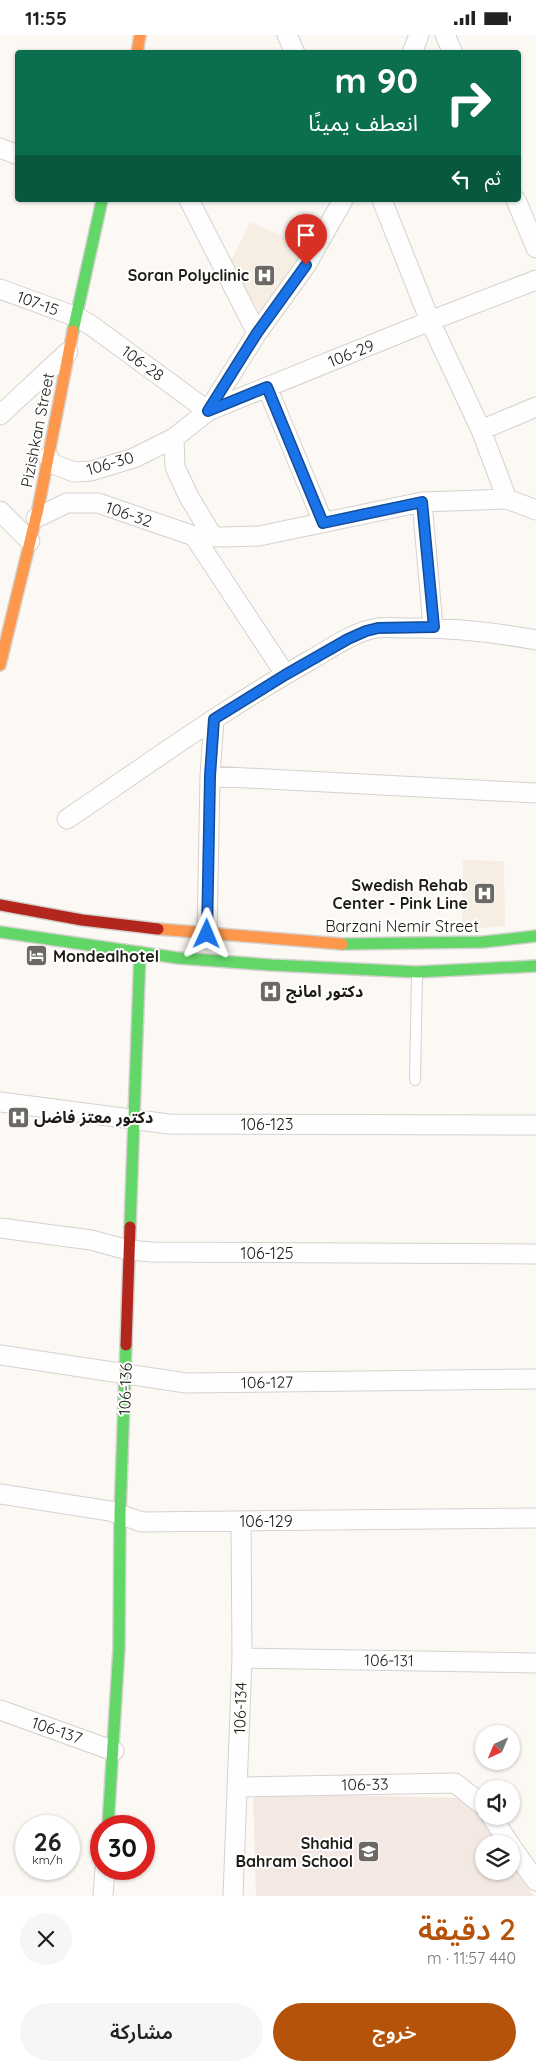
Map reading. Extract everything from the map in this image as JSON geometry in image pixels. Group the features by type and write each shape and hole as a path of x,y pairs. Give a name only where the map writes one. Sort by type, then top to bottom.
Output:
{"main road":[{"path":"138,50 140,35"},
{"name":"Pizishkan Street","path":"0,665 36,518 68,352 102,202"},
{"name":"Barzani Nemir Street","path":"0,905 82,920 207,934 358,945 483,942 536,936"},
{"path":"0,932 178,958 271,965 417,972 536,966"},
{"name":"106-136","path":"109,1815 119,1648 120,1514 140,952"}],"street":[{"path":"286,35 294,50"},
{"path":"413,50 419,35"},
{"path":"445,35 452,50"},
{"path":"0,148 15,154"},
{"path":"190,202 257,333"},
{"path":"208,411 257,333 306,265 342,202"},
{"path":"383,202 430,321 481,430 507,499 536,509"},
{"path":"517,202 536,248"},
{"name":"106-29","path":"174,438 208,411 536,280"},
{"name":"107-15","path":"0,289 77,317"},
{"name":"106-28","path":"77,317 208,411"},
{"path":"0,415 68,352"},
{"path":"267,387 323,523"},
{"path":"481,430 536,407"},
{"path":"174,438 175,467 189,497 213,537"},
{"name":"106-30","path":"48,457 54,464 64,470 74,472 91,471 134,459 174,438"},
{"name":"106-32","path":"36,518 67,503 98,503 194,536 259,536 422,502 507,499"},
{"path":"422,502 434,627"},
{"path":"0,511 30,541"},
{"path":"194,536 285,675"},
{"path":"67,819 214,719 285,675 348,639 366,631 378,628 434,627 495,633 536,640"},
{"path":"207,934 210,776 214,719"},
{"path":"210,776 536,793"},
{"name":"106-123","path":"0,1102 169,1124 536,1125"},
{"name":"106-125","path":"0,1228 91,1240 128,1250 152,1252 536,1254"},
{"name":"106-127","path":"0,1355 170,1381 202,1383 536,1379"},
{"name":"106-129","path":"0,1494 99,1509 142,1522 536,1518"},
{"name":"106-134","path":"233,1896 242,1658 241,1521"},
{"name":"106-131","path":"242,1658 536,1663"},
{"name":"106-137","path":"0,1710 114,1751"},
{"name":"106-33","path":"237,1787 455,1783 475,1799"},
{"path":"520,1858 536,1881"},
{"path":"103,1896 104,1880"}],"lane":[{"path":"415,1080 417,972"}],"shaded area":[{"name":"Soran Polyclinic","path":"250,222 310,248 290,284 259,311 229,265"},
{"name":"Swedish Rehab Center - Pink Line","path":"463,860 504,861 505,926 462,930"},
{"name":"Shahid Bahram School","path":"253,1793 462,1798 475,1810 475,1825 486,1825 493,1835 475,1835 475,1880 520,1880 520,1875 534,1896 256,1896"}],"traffic: fast":[{"path":"73,331 102,202"},
{"path":"0,932 178,958 271,965 417,972 536,966"},
{"path":"342,944 483,942 536,936"},
{"path":"130,1227 140,952"},
{"path":"109,1815 119,1648 120,1514 126,1345"}],"traffic: slow":[{"path":"138,50 140,35"},
{"path":"0,665 38,509 73,331"},
{"path":"158,929 342,944"}],"traffic: jam":[{"path":"0,905 82,920 158,929"},
{"path":"126,1345 130,1227"}],"place":[{"name":"Soran Polyclinic","path":"265,275"},
{"name":"Swedish Rehab Center - Pink Line","path":"484,894"},
{"name":"Mondealhotel","path":"37,956"},
{"name":"دكتور امانج","path":"270,991"},
{"name":"دكتور معتز فاضل","path":"18,1117"},
{"name":"Shahid Bahram School","path":"369,1852"}],"route":[{"path":"207,934 210,776 214,719 285,675 348,639 366,631 378,628 434,627 422,502 323,523 267,387 208,411 257,333 306,265"}]}
